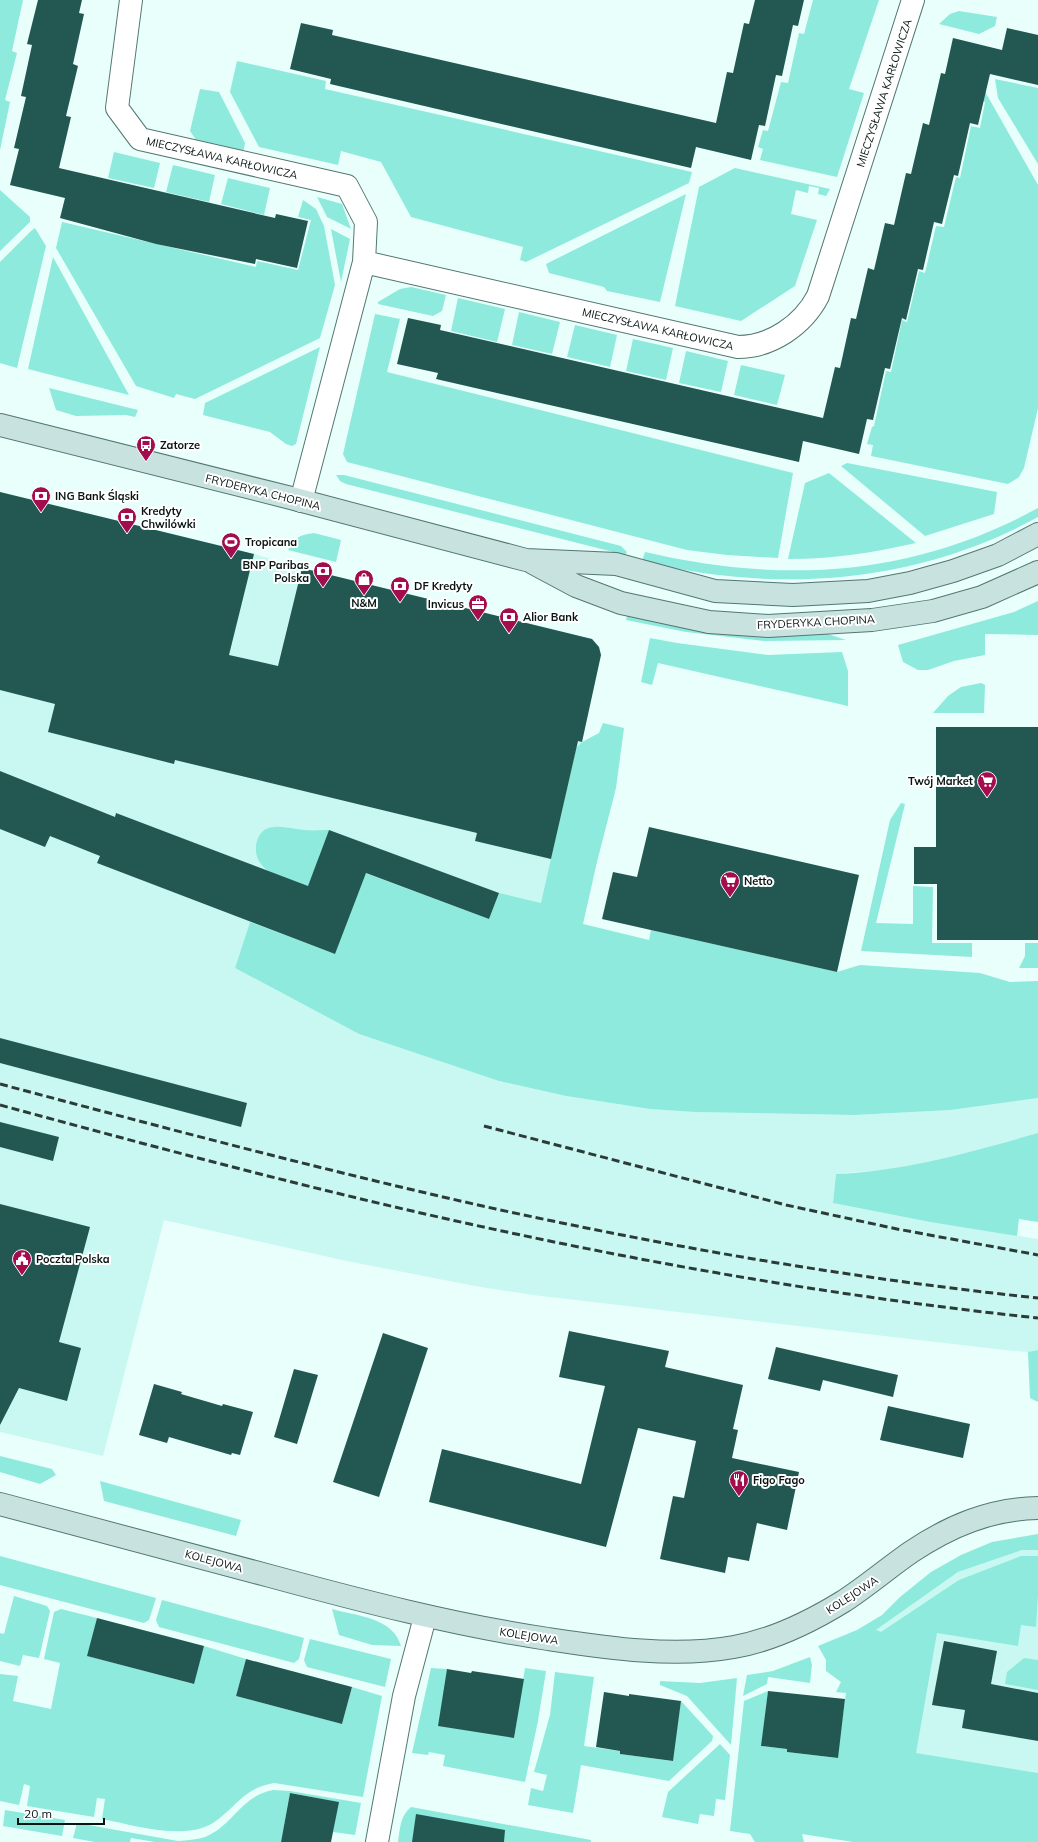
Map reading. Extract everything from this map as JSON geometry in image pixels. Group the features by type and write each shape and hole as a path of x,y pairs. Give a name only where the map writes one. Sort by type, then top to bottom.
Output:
{"street":[{"name":"MIECZYSŁAWA KARŁOWICZA","path":"131,0 117,108 140,139 347,186 366,222 364,262 301,501"},
{"name":"MIECZYSŁAWA KARŁOWICZA","path":"364,262 738,347 751,347 783,335 811,309 818,296 913,0"},
{"name":"FRYDERYKA CHOPINA","path":"0,425 301,501 526,560 616,564 715,592 793,595 868,591 910,583 953,571 990,558 1038,534"},
{"name":"FRYDERYKA CHOPINA","path":"526,560 576,586 621,603 709,622 768,626 872,620 934,611 982,597 1038,572"},
{"name":"KOLEJOWA","path":"0,1504 425,1617 498,1632 629,1649 674,1651 733,1647 772,1637 806,1624 845,1600 909,1553 961,1525 998,1511 1038,1508"},
{"path":"377,1842 404,1696 425,1617"}],"shaded area":[{"path":"0,492 592,639 599,647 601,655 582,742 576,748 536,932 335,954 250,922 235,968 359,1034 499,1081 566,1096 650,1109 694,1112 855,1115 951,1110 1038,1098 1038,1133 960,1155 913,1165 883,1170 836,1174 833,1203 930,1222 1038,1239 1038,1350 1028,1352 1005,1350 533,1295 475,1286 342,1260 164,1220 103,1456 0,1432"},
{"path":"1022,1550 1038,1550 1038,1842 865,1842 861,1641 958,1572"}],"green space":[{"path":"0,0 23,0 12,51 17,53 5,100 10,102 0,150"},
{"path":"813,0 879,0 849,89 864,93 837,177 760,160 763,149 758,147 763,130 768,131 781,82 788,83 799,33 804,34"},
{"path":"959,11 997,17 995,26 979,34 939,24 950,14"},
{"path":"237,61 326,81 325,89 692,172 689,183 526,262 520,260 523,247 411,217 381,162 341,151 338,165 259,147 230,92"},
{"path":"995,79 1038,88 1038,164 998,98"},
{"path":"983,88 1038,185 1038,408 1024,468 1019,477 1008,484 871,456 873,445 867,444 872,427 874,426 886,371 891,372 902,320 907,322 919,271 925,273 936,226 944,227 956,177 960,178 971,126 980,128 985,102 980,100"},
{"path":"200,89 219,92 245,143 243,154 198,143 190,131"},
{"path":"114,152 160,163 154,188 108,178"},
{"path":"173,165 215,175 209,202 166,192"},
{"path":"735,168 830,189 826,196 818,194 819,188 809,186 808,193 796,190 791,214 817,220 795,286 741,321 675,306 699,187"},
{"path":"228,178 270,188 264,215 221,204"},
{"path":"0,190 30,217 30,222 0,251"},
{"path":"686,194 660,302 607,291 604,287 549,273 546,264"},
{"path":"317,197 342,204 351,229 327,217"},
{"path":"303,200 316,209 324,226 335,285 320,338 195,399 176,394 174,398 136,386 56,248 62,222 256,267 257,261 298,270 311,220 298,217"},
{"path":"35,228 46,246 17,368 0,363 0,262"},
{"path":"331,229 350,239 341,282"},
{"path":"53,257 129,395 28,369"},
{"path":"411,287 446,295 442,311 433,316 378,304 378,302 400,289"},
{"path":"458,298 505,309 497,342 451,331"},
{"path":"519,312 560,322 552,354 512,345"},
{"path":"375,314 400,319 387,372 793,473 778,558 727,555 687,550 347,462 343,454"},
{"path":"575,325 617,335 610,367 567,357"},
{"path":"633,339 673,348 666,380 626,371"},
{"path":"320,347 296,444 292,446 286,444 270,432 203,415 205,403"},
{"path":"686,351 728,361 721,392 679,383"},
{"path":"741,365 785,375 777,405 734,395"},
{"path":"49,388 138,410 135,417 126,415 76,416 56,410"},
{"path":"847,463 997,492 994,514 925,536 841,466"},
{"path":"829,473 916,543 852,555 788,559 805,483"},
{"path":"336,475 344,475 621,546 627,552 625,555 346,484 340,481"},
{"path":"1038,508 1038,517 991,539 944,557 894,569 844,576 794,579 743,577 692,571 642,561 645,552 696,562 746,568 796,570 846,568 894,561 943,548 991,531"},
{"path":"314,533 341,540 336,562 288,550 298,537"},
{"path":"1038,601 1038,635 985,634 985,655 954,661 928,670 918,670 903,662 898,645 1014,612"},
{"path":"628,612 819,631 846,640 765,641 686,632 626,620"},
{"path":"650,638 768,655 842,652 848,671 848,706 658,663 652,685 641,682"},
{"path":"981,683 985,685 984,713 933,713 948,696 961,687"},
{"path":"603,723 624,728 616,788 583,924 649,940 651,930 837,972 860,965 980,973 1010,982 1038,981 1038,1098 951,1110 855,1115 694,1112 650,1109 566,1096 499,1081 359,1034 235,968 250,922 335,954 259,860 256,854 258,837 268,828 282,827 307,830 329,830 319,856 489,919 499,893 541,903 576,748 582,742 599,733"},
{"path":"901,803 905,804 876,923 913,924 913,886 933,887 932,943 972,943 972,957 861,951 890,820"},
{"path":"1025,943 1038,943 1038,968 1019,968 1025,956"},
{"path":"1038,1133 1038,1222 1019,1219 1017,1236 930,1222 833,1203 836,1174 888,1169 938,1160"},
{"path":"1038,1350 1038,1402 1030,1398 1028,1352"},
{"path":"0,1456 52,1469 56,1475 40,1484 0,1472"},
{"path":"100,1481 241,1520 236,1536 104,1501"},
{"path":"1038,1534 1038,1550 1022,1550 958,1572 876,1630 881,1632 959,1580 1021,1556 1038,1556 1036,1627 1021,1625 1018,1646 937,1633 916,1753 1038,1773 1038,1842 853,1842 802,1834 804,1842 755,1842 750,1834 730,1831 744,1701 768,1691 762,1746 787,1749 787,1752 837,1758 846,1693 836,1692 841,1682 826,1671 826,1660 818,1646 857,1630 882,1615 900,1597 931,1572 961,1555 992,1542"},
{"path":"0,1556 156,1598 149,1620 144,1623 0,1585"},
{"path":"14,1596 47,1606 50,1611 39,1658 23,1655 20,1666 0,1661 0,1633 4,1634"},
{"path":"162,1600 304,1638 299,1659 294,1663 159,1627 156,1620"},
{"path":"61,1609 97,1618 88,1656 193,1684 204,1646 246,1659 236,1696 342,1724 352,1687 382,1696 363,1797 274,1783 255,1789 247,1794 213,1823 188,1831 144,1828 102,1819 105,1799 97,1798 94,1817 27,1806 30,1786 24,1784 19,1805 0,1801 0,1674 18,1676 13,1701 51,1709 60,1663 44,1659 54,1612"},
{"path":"332,1609 362,1616 382,1623 397,1636 401,1646 372,1645 339,1635"},
{"path":"310,1639 391,1659 385,1687 307,1667 304,1660"},
{"path":"810,1657 812,1665 810,1683 768,1677 767,1684 743,1696 747,1675 773,1671"},
{"path":"1024,1658 1038,1660 1038,1690 1005,1684 1007,1672"},
{"path":"431,1668 447,1669 514,1738 525,1668 546,1671 538,1721 525,1782 443,1766 445,1755 429,1752 428,1755 412,1753"},
{"path":"555,1672 594,1677 584,1746 620,1751 620,1754 672,1761 681,1701 713,1736 712,1741 669,1781 581,1765 573,1813 528,1805 531,1788 543,1791 547,1775 534,1772 550,1715"},
{"path":"737,1678 731,1745 687,1696 660,1685 660,1681 700,1683"},
{"path":"720,1744 730,1755 725,1800 716,1799 714,1816 700,1814 698,1824 662,1817 668,1792"},
{"path":"273,1790 290,1791 361,1803 355,1835 333,1832 338,1802 290,1793 281,1842 155,1842 131,1838 130,1842 95,1842 73,1838 77,1823 178,1841 202,1838 215,1832 223,1826 253,1798 262,1793"},
{"path":"411,1807 591,1840 591,1842 398,1842 403,1819"},
{"path":"5,1810 65,1820 62,1836 3,1826"}],"building":[{"path":"38,0 82,0 79,13 84,14 73,64 78,66 66,116 71,117 59,168 275,218 276,214 308,221 297,268 256,259 255,264 156,244 60,218 65,198 10,185 19,149 14,148 26,97 21,96 32,45 27,44"},
{"path":"755,0 804,0 798,26 793,25 782,76 776,75 765,126 759,125 751,160 696,147 691,168 330,84 331,79 290,69 301,23 333,30 332,35 716,123 727,72 733,73 744,23 749,24"},
{"path":"1007,28 1038,35 1038,85 990,74 978,125 970,123 958,176 954,175 942,224 934,222 923,270 918,269 906,320 902,318 890,369 885,368 873,420 867,419 859,454 803,441 799,462 436,379 438,373 397,364 408,318 441,325 440,330 823,418 835,367 840,368 851,318 856,319 868,268 874,270 885,223 894,225 906,173 911,174 923,123 929,125 941,73 945,74 953,38 1002,50"},
{"path":"0,492 254,554 229,655 278,666 302,568 592,639 599,647 601,655 582,742 578,741 551,859 475,841 477,833 175,760 174,764 48,732 55,704 0,690"},
{"name":"Twój Market","path":"936,727 1038,727 1038,940 937,940 937,884 914,884 914,847 936,847"},
{"path":"0,771 115,817 116,813 308,886 329,830 499,893 489,919 366,873 335,954 97,863 100,856 50,836 45,847 0,829"},
{"name":"Netto","path":"649,827 859,875 837,972 602,919 613,872 637,877"},
{"path":"0,1038 247,1103 241,1127 0,1063"},
{"path":"0,1122 59,1137 53,1161 0,1147"},
{"name":"Poczta Polska","path":"0,1204 90,1227 59,1342 81,1348 67,1401 19,1388 0,1425"},
{"path":"569,1331 669,1351 665,1367 743,1385 733,1429 738,1430 732,1458 799,1472 787,1530 757,1523 749,1561 728,1557 725,1573 660,1559 673,1496 684,1498 696,1441 638,1428 606,1547 429,1502 442,1449 581,1484 605,1386 559,1377"},
{"path":"383,1333 428,1348 379,1497 333,1482"},
{"path":"776,1347 898,1375 893,1397 823,1380 820,1391 768,1379"},
{"path":"294,1369 318,1375 297,1444 274,1437"},
{"path":"154,1384 182,1392 181,1394 222,1406 223,1404 253,1412 240,1455 232,1453 231,1455 169,1437 167,1443 139,1435"},
{"path":"888,1406 970,1424 963,1458 880,1440"},
{"path":"97,1618 204,1646 194,1684 87,1656"},
{"path":"944,1641 997,1651 991,1684 1038,1693 1038,1741 962,1728 965,1710 932,1705"},
{"path":"246,1659 352,1687 342,1724 236,1696"},
{"path":"447,1669 471,1673 472,1671 524,1679 514,1738 438,1726"},
{"path":"768,1691 845,1699 838,1758 787,1752 787,1749 761,1746"},
{"path":"604,1692 681,1701 673,1761 620,1754 620,1751 596,1747"},
{"path":"290,1793 339,1802 331,1842 281,1842"},
{"path":"416,1814 505,1830 504,1842 412,1842"}],"railway":[{"path":"0,1084 310,1165 434,1195 563,1223 631,1237 834,1272 902,1282 1038,1298"},
{"path":"0,1105 313,1187 439,1217 568,1245 769,1282 903,1302 1038,1318"},
{"path":"484,1126 786,1205 897,1229 1038,1255"}],"place":[{"name":"Zatorze","path":"146,462"},
{"name":"ING Bank Śląski","path":"41,513"},
{"name":"Kredyty Chwilówki","path":"127,534"},
{"name":"Tropicana","path":"231,559"},
{"name":"BNP Paribas Polska","path":"323,588"},
{"name":"N&M","path":"364,596"},
{"name":"DF Kredyty","path":"400,603"},
{"name":"Invicus","path":"478,621"},
{"name":"Alior Bank","path":"509,634"},
{"name":"Twój Market","path":"987,798"},
{"name":"Netto","path":"730,898"},
{"name":"Poczta Polska","path":"22,1276"},
{"name":"Figo Fago","path":"739,1497"}]}
